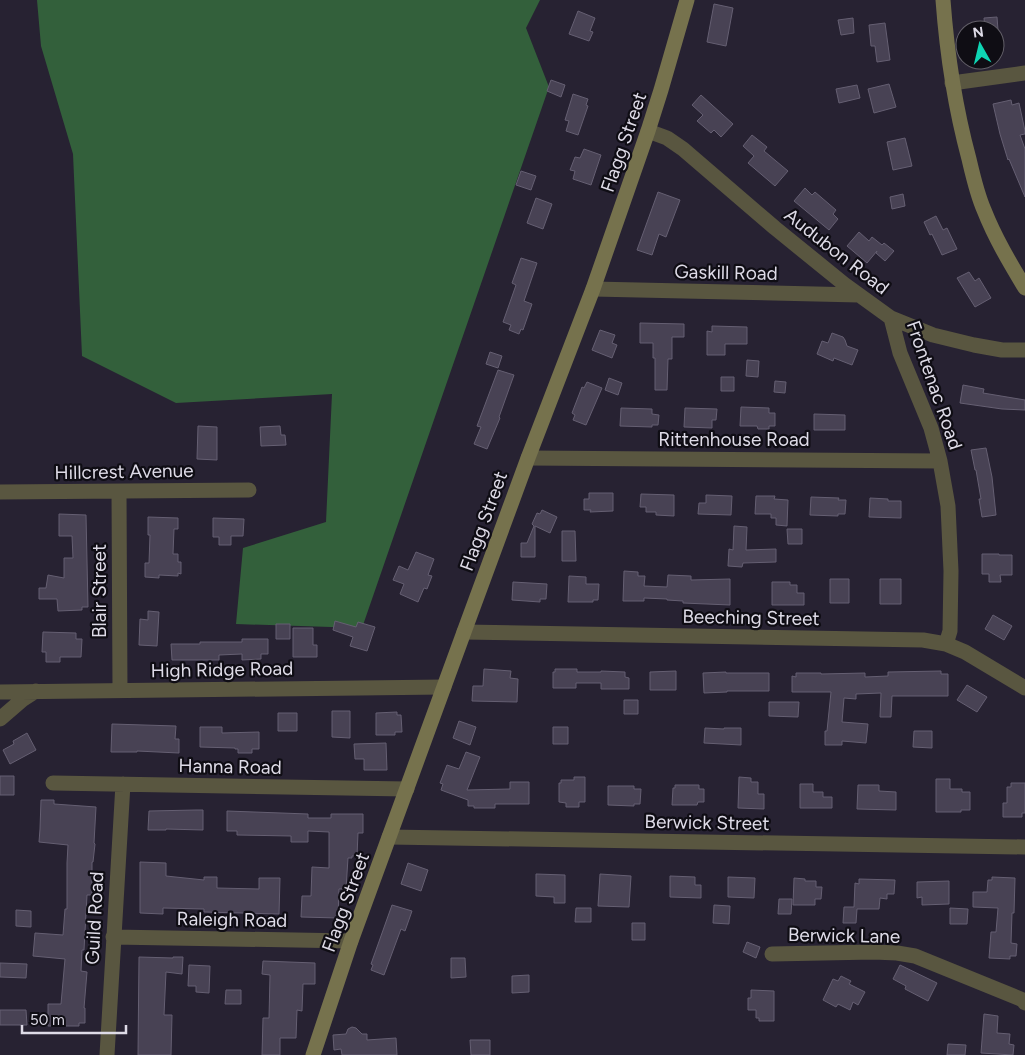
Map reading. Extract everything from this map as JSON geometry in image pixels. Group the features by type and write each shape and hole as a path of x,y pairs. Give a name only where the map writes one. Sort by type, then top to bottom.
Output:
{"street":[{"name":"Flagg Street","path":"313,1055 351,941 592,289 648,131 687,0"},
{"path":"942,0 952,83 967,151 983,208 994,234 1025,288"},
{"path":"952,83 1025,73"},
{"name":"Audubon Road","path":"648,131 667,138 682,149 775,228 891,318 933,335 974,346 1002,350 1025,350"},
{"name":"Gaskill Road","path":"592,289 859,295"},
{"name":"Frontenac Road","path":"891,318 900,353 931,428 940,461 948,506 950,536 950,632 946,644"},
{"name":"Rittenhouse Road","path":"528,458 940,461"},
{"name":"Hillcrest Avenue","path":"0,492 249,490"},
{"name":"Blair Street","path":"119,492 120,690"},
{"name":"Beeching Street","path":"464,632 923,640 946,644 966,652 1025,688"},
{"name":"High Ridge Road","path":"0,692 444,687"},
{"path":"0,719 36,691"},
{"name":"Hanna Road","path":"53,783 407,789"},
{"name":"Guild Road","path":"107,1055 123,784"},
{"name":"Berwick Street","path":"389,837 1025,847"},
{"name":"Raleigh Road","path":"113,937 351,941"},
{"name":"Berwick Lane","path":"772,954 874,952 915,956 1023,1000 1025,1003"}],"green space":[{"path":"37,0 540,0 526,28 549,87 362,628 236,624 243,548 326,522 332,394 176,403 82,356 73,154 41,46"}],"building":[{"path":"714,4 733,8 726,46 707,42"},
{"path":"578,11 595,18 590,31 593,32 589,41 569,34"},
{"path":"997,17 997,20 984,20 984,18"},
{"path":"853,18 854,33 841,35 838,20"},
{"path":"885,23 890,60 877,62 875,46 871,46 869,25"},
{"path":"551,80 565,85 561,97 547,91"},
{"path":"889,84 896,107 874,113 868,89"},
{"path":"857,85 860,98 839,103 836,89"},
{"path":"573,94 588,99 586,105 588,106 578,135 566,131 569,121 565,120"},
{"path":"701,95 733,124 721,137 714,130 711,133 697,121 703,115 692,105"},
{"path":"1011,100 1012,105 1019,103 1025,131 1025,134 1020,135 1025,149 1025,197 1008,160 993,104"},
{"path":"752,135 767,147 764,151 788,171 775,186 748,163 754,156 743,146"},
{"path":"905,138 912,166 893,170 887,142"},
{"path":"584,149 601,155 591,185 573,179 575,171 570,170 575,157 580,158"},
{"path":"521,171 536,176 531,190 516,185"},
{"path":"805,188 812,195 815,192 836,210 833,214 838,219 829,230 794,201"},
{"path":"658,192 680,200 666,237 659,234 652,255 637,250"},
{"path":"903,194 905,206 892,209 890,197"},
{"path":"536,198 552,204 543,229 527,223"},
{"path":"936,216 943,230 947,228 957,249 942,255 924,222"},
{"path":"859,232 869,241 872,237 894,251 885,261 876,253 877,251 867,263 847,246"},
{"path":"521,258 537,263 524,301 532,304 523,330 521,329 519,334 509,330 511,325 503,322 516,285 512,283"},
{"path":"969,272 975,281 979,278 991,298 975,307 957,278"},
{"path":"640,323 684,324 684,337 672,337 672,359 668,359 667,390 655,390 653,343 640,343"},
{"path":"712,326 747,327 747,344 725,344 725,355 707,355 707,331 712,332"},
{"path":"600,330 615,335 612,343 617,345 612,358 592,350"},
{"path":"832,333 843,337 847,346 858,350 852,365 834,358 833,361 817,354 822,341 828,343"},
{"path":"490,352 502,356 498,368 486,364"},
{"path":"747,360 759,361 758,377 746,376"},
{"path":"498,370 514,375 500,418 487,449 474,444 481,427 477,426"},
{"path":"721,377 734,377 734,391 721,391"},
{"path":"609,378 622,383 618,395 605,390"},
{"path":"775,381 786,382 785,393 774,392"},
{"path":"587,382 602,388 586,425 573,420 575,415 572,413 582,387 584,388"},
{"path":"963,385 984,389 983,393 1025,400 1025,410 960,403"},
{"path":"741,407 769,408 769,413 775,413 775,426 769,426 769,429 758,429 757,426 740,426"},
{"path":"621,408 652,409 652,414 659,415 658,425 652,425 652,427 620,426"},
{"path":"685,408 717,409 716,420 712,420 712,428 684,427"},
{"path":"814,414 845,415 845,430 814,430"},
{"path":"198,426 217,427 217,460 197,459"},
{"path":"280,426 281,435 285,435 286,445 261,446 260,427"},
{"path":"986,448 992,477 996,515 982,517 979,499 981,499 971,450"},
{"path":"589,493 613,493 613,511 590,512 591,510 584,510 584,499 589,499"},
{"path":"641,494 674,495 674,516 656,515 656,512 646,512 646,507 640,507"},
{"path":"706,495 732,496 731,515 698,514 699,503 706,503"},
{"path":"756,496 775,496 774,499 788,500 787,526 776,525 776,518 771,518 771,514 755,514"},
{"path":"811,497 846,500 845,514 838,514 838,516 810,515"},
{"path":"870,498 901,501 901,518 869,517"},
{"path":"542,510 557,517 550,533 535,526 535,557 521,557 521,543 527,543 537,513 540,514"},
{"path":"59,514 86,515 88,607 82,607 82,610 58,611 57,599 39,599 39,588 46,588 48,575 64,578 64,558 73,558 72,536 59,536"},
{"path":"148,517 178,518 178,529 174,529 173,554 178,554 178,562 181,562 181,574 178,573 178,576 159,575 159,578 145,577 145,563 149,563 150,535 148,535"},
{"path":"213,518 244,519 243,536 231,536 231,545 219,545 219,537 213,537"},
{"path":"734,526 747,527 746,550 776,549 776,562 743,563 742,567 728,566 729,549 733,550"},
{"path":"787,529 802,529 802,544 788,544"},
{"path":"562,531 575,531 576,561 562,561"},
{"path":"416,552 434,559 428,575 432,576 427,589 424,588 418,602 400,594 404,584 393,580 399,566 408,570"},
{"path":"982,554 1012,555 1012,575 1000,575 1001,582 989,582 989,574 982,574"},
{"path":"624,571 638,572 638,576 645,576 644,586 667,587 668,575 691,576 691,580 730,579 730,605 683,603 683,601 644,598 644,601 623,601"},
{"path":"569,576 586,577 586,584 599,584 598,600 593,600 593,602 568,602"},
{"path":"830,579 849,579 849,603 830,603"},
{"path":"880,579 901,579 901,604 880,604"},
{"path":"513,582 547,584 546,599 540,599 540,602 512,600"},
{"path":"772,582 790,582 790,585 797,585 797,593 804,593 804,605 772,605"},
{"path":"148,611 159,612 157,646 139,645 140,619 148,620"},
{"path":"993,615 1012,626 1004,640 985,629"},
{"path":"335,621 356,627 358,622 375,627 367,651 350,646 353,637 333,630"},
{"path":"276,624 290,624 290,639 276,639"},
{"path":"293,628 313,628 313,645 317,645 317,657 293,657"},
{"path":"43,632 76,633 76,639 82,639 81,657 60,657 60,662 46,662 46,652 42,652"},
{"path":"242,639 268,639 268,654 261,654 261,659 242,660 242,654 219,655 219,660 172,660 171,644 242,642"},
{"path":"484,669 511,671 510,678 518,679 517,702 472,701 473,686 483,686"},
{"path":"555,669 577,669 577,672 625,672 625,677 629,678 629,689 601,689 601,683 576,683 576,688 553,688 553,672 555,672"},
{"path":"676,671 676,690 650,690 650,672"},
{"path":"941,671 941,674 948,674 948,696 892,696 891,717 880,717 881,693 856,694 856,699 844,698 842,722 868,724 866,743 842,741 842,745 825,745 825,731 827,731 831,692 792,692 792,676 796,677 796,673 865,673 865,677 888,676 888,672"},
{"path":"703,673 769,673 769,691 704,693"},
{"path":"967,685 987,697 977,712 957,700"},
{"path":"624,700 638,700 638,714 624,714"},
{"path":"769,702 799,702 798,717 769,716"},
{"path":"332,711 350,711 350,738 332,737"},
{"path":"397,712 397,715 401,715 402,732 395,732 395,735 376,735 376,713"},
{"path":"278,713 297,713 297,731 278,731"},
{"path":"459,721 476,727 470,745 453,738"},
{"path":"112,724 176,726 175,739 179,739 179,753 111,752"},
{"path":"200,727 222,727 222,733 259,732 259,749 252,749 252,753 238,753 238,749 235,748 200,747"},
{"path":"553,727 568,727 568,744 553,744"},
{"path":"705,728 741,728 741,745 704,743"},
{"path":"914,731 932,731 932,748 913,747"},
{"path":"27,733 36,750 10,764 3,750 14,744 13,741"},
{"path":"386,743 387,770 364,770 364,759 355,759 354,744"},
{"path":"466,752 480,757 467,790 510,789 510,782 529,782 529,804 495,804 495,808 474,808 474,806 468,806 468,800 441,790 443,784 440,783 447,765 459,769"},
{"path":"0,776 14,776 14,795 0,795"},
{"path":"574,777 585,777 585,802 579,802 579,807 566,807 566,803 559,802 559,783 561,783 561,780 574,780"},
{"path":"739,777 751,778 751,782 758,782 758,794 764,794 764,809 738,808"},
{"path":"936,779 950,779 950,789 962,789 962,792 970,792 970,810 936,812"},
{"path":"1011,783 1025,783 1025,813 1022,813 1022,817 1003,817 1003,803 1007,803 1007,787 1011,787"},
{"path":"800,784 813,784 813,792 823,792 823,797 832,797 832,808 800,808"},
{"path":"675,785 699,785 699,789 704,789 704,802 698,802 697,805 672,805 673,788 675,788"},
{"path":"858,785 879,785 879,791 896,792 896,810 857,809"},
{"path":"608,786 634,786 634,789 641,789 640,804 634,804 634,806 608,805"},
{"path":"41,800 54,800 54,804 96,807 92,895 87,895 84,950 82,950 81,971 87,972 84,1008 85,1023 79,1023 79,1026 48,1026 48,1004 61,1004 65,959 33,956 35,933 63,935 65,909 67,909 68,845 39,842"},
{"path":"203,810 203,830 148,830 149,811"},
{"path":"227,811 308,814 308,818 331,818 331,814 363,814 363,833 358,833 357,856 348,858 346,889 339,889 338,918 301,917 302,896 311,896 312,867 329,868 329,832 308,831 308,842 291,842 291,836 237,835 237,831 227,831"},
{"path":"140,862 166,863 166,876 204,880 204,877 217,877 217,888 259,889 259,878 280,878 279,914 204,912 204,909 163,908 163,914 140,913"},
{"path":"408,863 428,870 421,891 401,884"},
{"path":"536,874 565,875 565,903 554,903 554,897 536,896"},
{"path":"600,874 631,876 629,907 598,906"},
{"path":"670,876 695,877 695,885 701,885 701,898 670,897"},
{"path":"728,877 755,878 754,898 728,897"},
{"path":"992,877 1015,878 1011,943 1017,944 1016,956 1010,956 1010,959 989,958 991,932 996,932 998,908 973,907 973,892 987,892 988,880 992,880"},
{"path":"794,878 816,881 816,887 822,887 821,899 815,899 815,905 793,905"},
{"path":"859,879 895,880 894,894 887,894 887,899 880,898 879,909 857,909 856,923 843,923 844,907 854,907 855,883 859,884"},
{"path":"949,881 949,904 922,905 922,897 917,898 917,882"},
{"path":"779,899 792,899 791,914 778,914"},
{"path":"392,905 412,911 405,931 401,929 384,975 371,970 373,965 371,964"},
{"path":"714,905 730,906 729,924 713,923"},
{"path":"576,908 591,908 591,922 575,922"},
{"path":"950,908 968,909 967,924 950,924"},
{"path":"16,910 31,911 31,927 16,926"},
{"path":"632,923 645,923 645,940 632,940"},
{"path":"747,942 760,947 756,958 743,952"},
{"path":"139,957 183,957 182,974 166,972 164,1015 172,1015 171,1055 138,1055"},
{"path":"451,958 465,958 466,977 451,978"},
{"path":"263,961 315,963 315,984 303,984 302,1011 297,1010 296,1038 280,1038 280,1055 262,1055 263,1018 269,1018 270,975 262,974"},
{"path":"0,963 27,964 26,978 0,977"},
{"path":"189,965 210,966 209,993 196,992 196,986 188,986"},
{"path":"900,965 937,983 928,1001 905,989 906,986 893,979"},
{"path":"529,975 529,992 512,993 512,976"},
{"path":"841,976 851,981 849,984 865,992 858,1005 853,1002 850,1010 838,1004 836,1007 823,1000 833,979 838,981"},
{"path":"226,990 241,990 241,1004 225,1004"},
{"path":"751,990 774,991 774,1021 759,1021 759,1018 756,1018 756,1010 748,1010 748,998 751,998"},
{"path":"0,1010 26,1010 27,1025 0,1025"},
{"path":"984,1014 998,1016 997,1033 1010,1034 1009,1044 1014,1045 1013,1055 981,1053"},
{"path":"352,1027 362,1034 367,1034 367,1040 396,1038 397,1055 342,1055 341,1049 334,1050 333,1035 346,1034 348,1029"},
{"path":"470,1040 490,1040 490,1055 471,1055"},
{"path":"948,1044 966,1045 965,1055 947,1055"}]}
